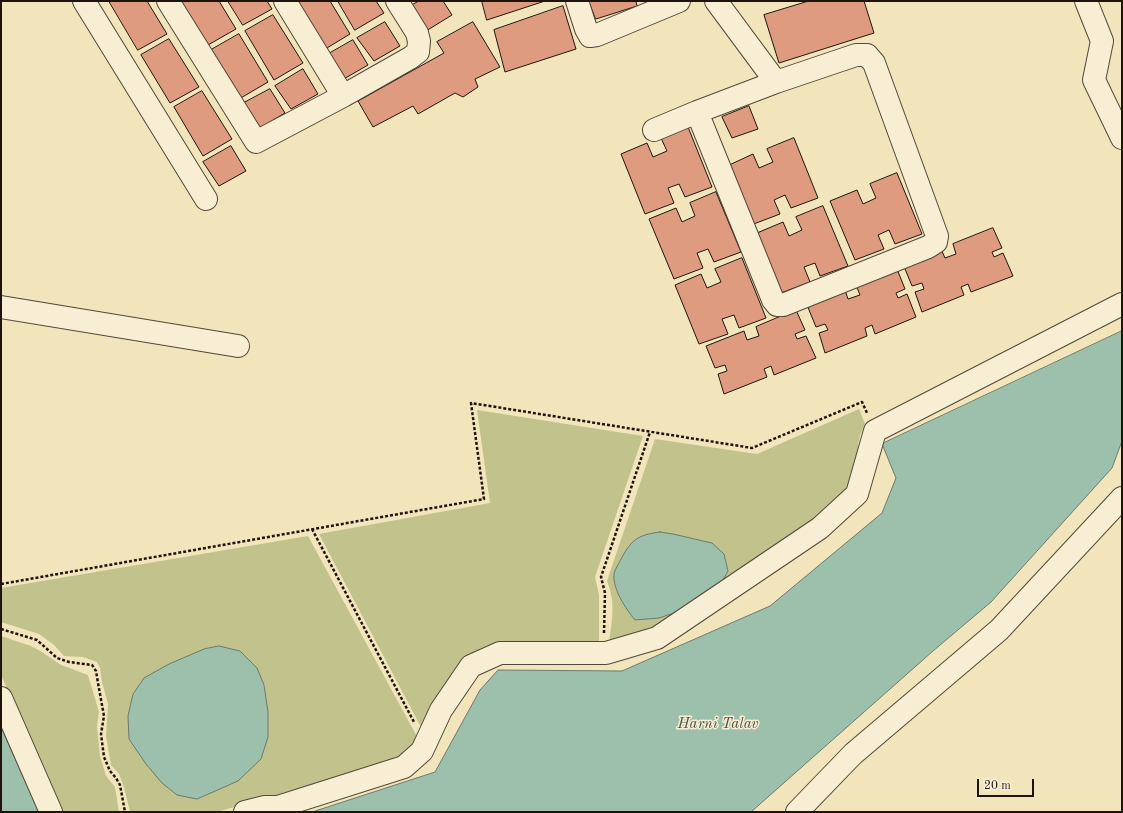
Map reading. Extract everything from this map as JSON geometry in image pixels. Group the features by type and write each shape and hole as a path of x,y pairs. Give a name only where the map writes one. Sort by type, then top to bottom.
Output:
{"street":[{"path":"84,1 206,199"},
{"path":"168,1 256,142 343,96 418,52 419,41 417,33 397,1"},
{"path":"285,1 343,96"},
{"path":"577,1 586,29 590,36 597,35 679,1"},
{"path":"716,1 776,82"},
{"path":"1086,1 1102,41 1094,80 1122,138"},
{"path":"654,130 697,112 776,82 856,55 867,55 874,63 937,236 936,242 933,245 783,305 777,305 773,300 697,112"},
{"path":"245,812 265,807 278,807 404,766 422,751 441,710 471,666 500,653 606,653 657,638 820,528 857,494 875,431 1122,304"},
{"path":"1,307 238,346"},
{"path":"797,812 853,754 1000,630 1122,498"},
{"path":"1,698 51,812"}],"path":[{"path":"1,584 484,499 471,403 752,448 862,402 875,431"},
{"path":"606,653 604,636 605,593 600,577 650,432"},
{"path":"312,530 425,744"},
{"path":"1,629 37,640 57,658 69,662 92,665 96,671 104,716 101,734 104,757 110,771 120,785 125,812"}],"shaded area":[{"path":"859,409 865,424 858,444 859,452 853,490 657,633 609,643 612,619 612,597 607,581 655,439 757,454"},
{"path":"477,410 643,436 595,577 599,595 599,646 497,646 423,731 319,534 490,503"},
{"path":"308,536 421,744 407,757 217,812 130,812 119,774 111,765 106,736 108,704 100,668 97,662 83,657 64,656 54,645 39,634 1,622 1,588"},
{"path":"1,636 31,646 61,665 88,675 99,712 97,726 100,756 106,776 115,787 119,812 63,812 1,675"}],"water":[{"name":"Harni Talav","path":"1122,331 1122,441 1112,468 991,602 933,651 751,812 312,812 435,772 480,690 498,670 622,671 770,606 882,513 896,478 882,444"},
{"path":"660,532 712,543 724,554 728,571 718,589 689,608 659,618 635,620 624,605 618,593 614,581 614,575 620,561 631,543 640,537"},
{"path":"219,646 240,651 257,668 264,685 268,712 268,737 261,759 238,781 197,799 177,795 162,783 146,764 129,739 128,716 133,694 144,678 169,664 204,649"},
{"path":"1,727 39,812 1,812"}],"building":[{"path":"109,1 147,1 167,34 138,50"},
{"path":"181,1 219,1 236,29 208,45"},
{"path":"228,1 267,1 272,9 243,25"},
{"path":"295,1 330,1 350,34 322,51"},
{"path":"338,1 376,1 384,13 355,30"},
{"path":"419,1 443,1 452,15 426,31 409,7"},
{"path":"482,1 545,1 487,20"},
{"path":"589,1 636,1 637,6 596,19"},
{"path":"809,1 864,1 874,33 779,63 764,15"},
{"path":"563,6 576,49 505,72 494,30"},
{"path":"273,15 303,63 274,80 245,31"},
{"path":"385,22 400,46 374,61 357,38"},
{"path":"473,22 500,67 475,79 478,87 463,97 455,93 418,114 413,106 373,127 358,101 444,53 437,42"},
{"path":"239,34 268,82 239,99 211,50"},
{"path":"169,39 199,87 170,103 141,55"},
{"path":"353,40 368,65 342,80 325,56"},
{"path":"303,69 318,94 291,109 275,86"},
{"path":"270,89 285,113 258,129 242,104"},
{"path":"202,91 232,139 203,156 174,107"},
{"path":"749,106 758,129 732,138 722,117"},
{"path":"688,127 712,187 685,197 679,184 668,188 674,203 645,214 621,154 647,143 653,157 667,151 661,138"},
{"path":"794,138 818,198 791,208 785,195 774,200 780,214 751,225 727,166 753,154 759,168 773,162 767,149"},
{"path":"231,146 246,171 219,186 203,162"},
{"path":"897,173 922,234 895,244 889,230 878,235 884,249 855,260 830,201 857,190 863,204 876,198 870,184"},
{"path":"716,192 741,252 714,262 708,249 697,253 703,268 674,279 649,219 676,208 682,222 695,216 690,203"},
{"path":"823,206 848,266 820,276 815,263 804,267 810,282 781,293 757,233 783,222 789,236 802,230 796,217"},
{"path":"993,228 1002,248 992,252 994,257 1003,253 1013,276 971,292 968,284 961,287 964,295 922,312 915,292 924,289 922,283 912,286 903,264 941,249 945,258 956,254 953,244"},
{"path":"742,258 766,318 739,328 734,315 722,319 728,334 699,344 675,285 701,274 707,288 721,282 715,269"},
{"path":"897,269 905,289 896,293 898,298 907,294 916,317 875,334 872,325 865,328 867,336 825,353 819,333 828,330 825,324 816,327 807,305 845,290 848,299 860,295 856,285"},
{"path":"796,310 805,330 795,334 797,339 806,336 816,358 774,375 771,366 764,369 767,377 724,394 718,374 727,371 725,365 715,368 706,346 744,331 747,340 759,336 756,327"}]}
